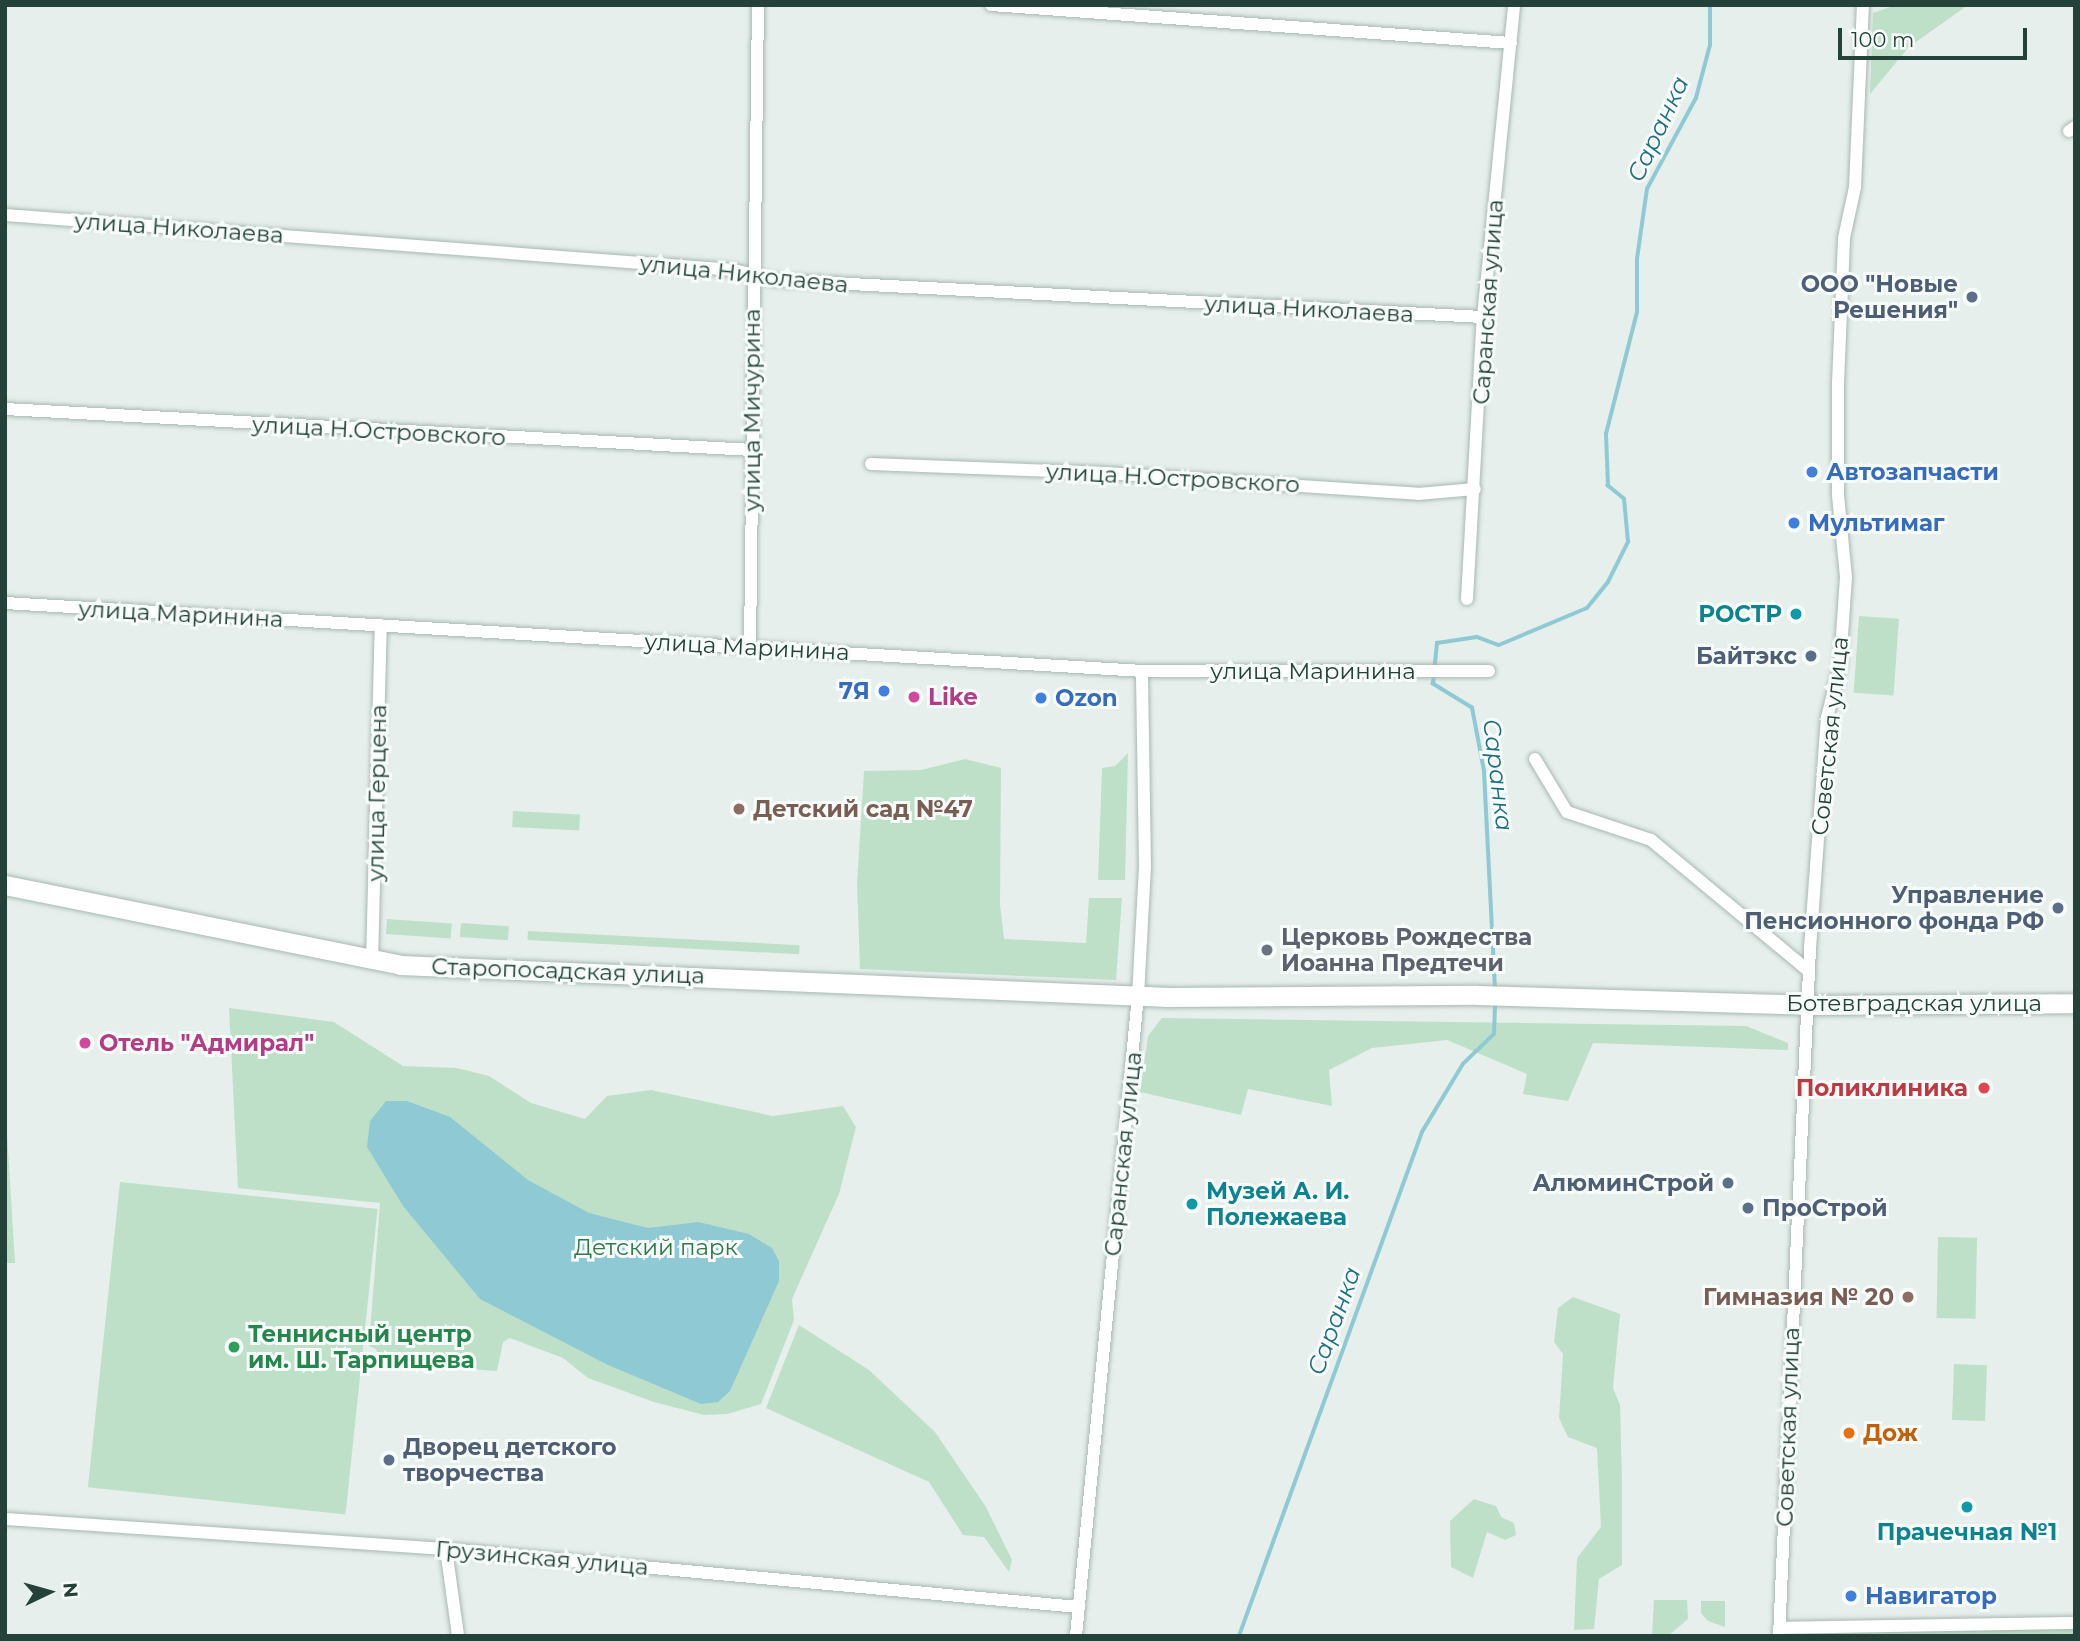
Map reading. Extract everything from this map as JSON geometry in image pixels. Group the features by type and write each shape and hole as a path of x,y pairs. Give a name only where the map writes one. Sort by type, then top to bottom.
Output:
{"main road":[{"name":"Старопосадская улица","path":"5,885 372,961 1138,996"},
{"name":"Ботевградская улица","path":"1138,996 1477,995 1807,1005 2075,1003"}],"street":[{"name":"улица Мичурина","path":"750,647 758,5"},
{"path":"991,5 1511,43"},
{"name":"Саранская улица","path":"1467,599 1483,317 1514,5"},
{"name":"Советская улица","path":"1779,1632 1809,971 1827,718 1840,665 1846,577 1838,508 1838,383 1844,238 1855,187 1863,5"},
{"name":"улица Николаева","path":"5,215 734,270 774,281 1483,317"},
{"name":"улица Н.Островского","path":"5,410 752,450"},
{"name":"улица Н.Островского","path":"871,464 1105,473 1419,494 1475,489"},
{"name":"улица Маринина","path":"5,603 1142,671 1489,670"},
{"name":"улица Герцена","path":"372,961 381,625"},
{"name":"Саранская улица","path":"1076,1636 1138,996 1145,867 1142,671"},
{"name":"Ботевградская улица","path":"1535,760 1567,812 1651,840 1809,971"},
{"name":"Грузинская улица","path":"5,1518 446,1549 1079,1607"},
{"path":"446,1549 458,1636"},
{"path":"1779,1632 2075,1623"}],"green space":[{"path":"1896,5 1968,5 1909,47 1870,94 1873,13"},
{"path":"1859,616 1899,619 1894,696 1854,693"},
{"path":"1128,753 1125,880 1098,880 1102,768 1115,766"},
{"path":"965,759 1001,768 1000,904 1004,939 1086,943 1089,898 1122,898 1116,980 860,969 857,883 864,771 921,770"},
{"path":"513,811 580,815 579,830 512,827"},
{"path":"387,919 452,924 451,938 386,934"},
{"path":"461,923 509,926 508,940 460,937"},
{"path":"528,931 800,945 799,954 528,940"},
{"name":"Детский парк","path":"229,1008 334,1022 403,1066 457,1068 489,1076 531,1103 585,1119 607,1096 651,1090 773,1116 843,1106 856,1127 839,1194 792,1299 794,1320 761,1404 727,1414 704,1415 654,1402 588,1378 563,1358 510,1338 503,1342 497,1371 381,1363 376,1349 369,1346 380,1203 238,1188"},
{"path":"1162,1018 1746,1026 1788,1043 1788,1050 1593,1043 1568,1101 1523,1094 1527,1074 1447,1040 1372,1048 1329,1070 1332,1106 1248,1089 1241,1115 1140,1092 1148,1036"},
{"path":"5,1101 15,1263 5,1263"},
{"name":"Теннисный центр им. Ш. Тарпищева","path":"120,1182 378,1209 345,1514 88,1487"},
{"path":"1938,1237 1977,1238 1976,1319 1937,1318"},
{"path":"1573,1297 1620,1314 1613,1388 1620,1405 1622,1483 1622,1565 1599,1579 1594,1629 1574,1630 1577,1558 1601,1527 1597,1448 1568,1437 1559,1418 1563,1354 1554,1342 1558,1308"},
{"path":"799,1325 869,1370 935,1432 986,1507 1012,1560 1009,1572 984,1537 963,1535 929,1482 766,1408"},
{"path":"1954,1364 1987,1365 1985,1421 1952,1420"},
{"path":"1474,1499 1496,1506 1501,1517 1514,1523 1516,1535 1505,1540 1487,1532 1473,1578 1451,1567 1450,1521"},
{"path":"1654,1600 1687,1600 1688,1619 1668,1636 1652,1635"},
{"path":"1701,1601 1725,1601 1725,1627 1708,1621 1701,1613"},
{"path":"2075,1628 2075,1636 1830,1636 1830,1632"}],"water":[{"path":"386,1101 407,1101 450,1117 528,1180 589,1213 648,1228 698,1222 749,1234 772,1248 779,1261 779,1281 730,1391 718,1402 701,1404 608,1365 480,1299 403,1206 367,1147 370,1121"}],"waterway":[{"name":"Саранка","path":"1495,989 1484,771 1472,708 1433,684 1437,643 1477,637 1499,645 1587,608 1608,582 1628,542 1624,499 1608,486 1606,434 1637,312 1637,259 1647,189 1696,98 1710,45 1710,5"},
{"name":"Саранка","path":"1239,1636 1422,1132 1463,1064 1494,1034 1495,1003"}],"place":[{"name":"ООО \"Новые Решения\"","path":"1972,297"},
{"name":"Автозапчасти","path":"1812,472"},
{"name":"Мультимаг","path":"1794,523"},
{"name":"РОСТР","path":"1796,614"},
{"name":"Байтэкс","path":"1811,656"},
{"name":"7Я","path":"884,691"},
{"name":"Like","path":"914,697"},
{"name":"Ozon","path":"1041,698"},
{"name":"Детский сад №47","path":"739,809"},
{"name":"Управление Пенсионного фонда РФ","path":"2058,908"},
{"name":"Церковь Рождества Иоанна Предтечи","path":"1267,950"},
{"name":"Отель \"Адмирал\"","path":"85,1043"},
{"name":"Поликлиника","path":"1984,1088"},
{"name":"АлюминСтрой","path":"1728,1183"},
{"name":"Музей А. И. Полежаева","path":"1192,1204"},
{"name":"ПроСтрой","path":"1748,1208"},
{"name":"Гимназия № 20","path":"1908,1297"},
{"name":"Теннисный центр им. Ш. Тарпищева","path":"234,1347"},
{"name":"Дож","path":"1849,1433"},
{"name":"Дворец детского творчества","path":"389,1460"},
{"name":"Прачечная №1","path":"1967,1507"},
{"name":"Навигатор","path":"1851,1596"}]}
